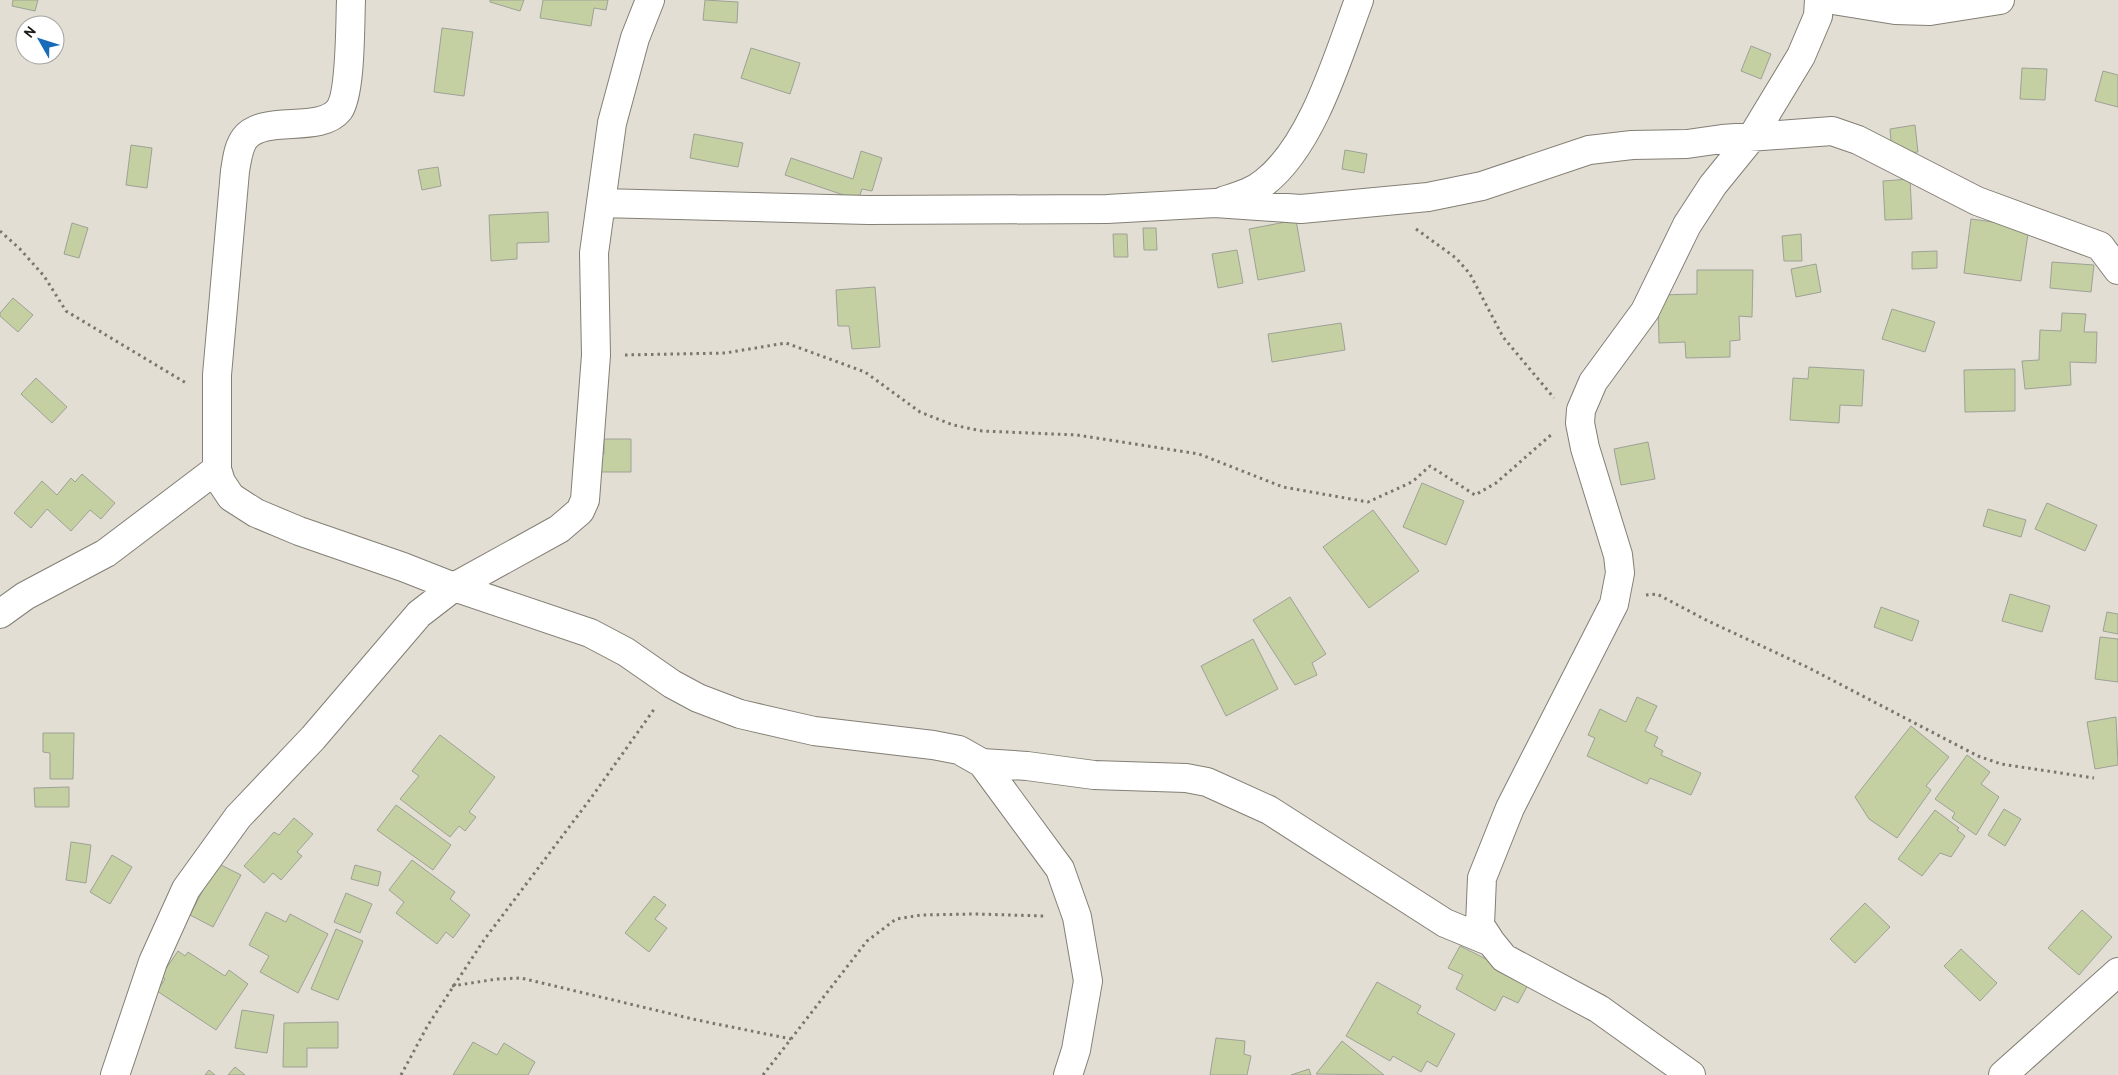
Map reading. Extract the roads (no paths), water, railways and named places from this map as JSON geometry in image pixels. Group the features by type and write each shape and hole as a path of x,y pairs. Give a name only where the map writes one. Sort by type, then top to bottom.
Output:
{"street":[{"path":"351,0 346,94 338,111 324,120 257,129 245,138 240,148 235,171 217,375 217,469 221,482 231,497 256,513 299,531 454,587 590,633 626,652 672,684 698,698 740,714 814,731 933,745 958,750 982,763 1094,775 1186,778 1207,782 1269,810 1445,923 1490,942"},
{"path":"115,1075 153,962 186,889 238,817 313,738 419,614 454,587 559,529 580,511 585,500 596,354 594,253 612,123 636,38 650,0"},
{"path":"1215,203 1248,193 1264,183 1280,168 1305,131 1331,76 1359,0"},
{"path":"1691,1075 1598,1009 1504,958 1490,942 1480,925 1482,878 1510,808 1614,604 1620,573 1618,555 1585,448 1580,423 1581,410 1593,382 1645,311 1687,225 1713,185 1752,137 1801,56 1818,16 1819,0"},
{"path":"1833,0 1895,10 1930,11 2000,0"},
{"path":"601,203 868,210 1107,209 1215,203 1301,209 1410,199 1482,186 1589,150 1632,145 1687,144 1832,131 1858,140 1977,201 2100,246 2118,270"},
{"path":"0,614 25,596 106,553 217,469"},
{"path":"982,763 1060,869 1078,917 1088,981 1076,1050 1068,1075"},
{"path":"2003,1075 2118,972"}]}
